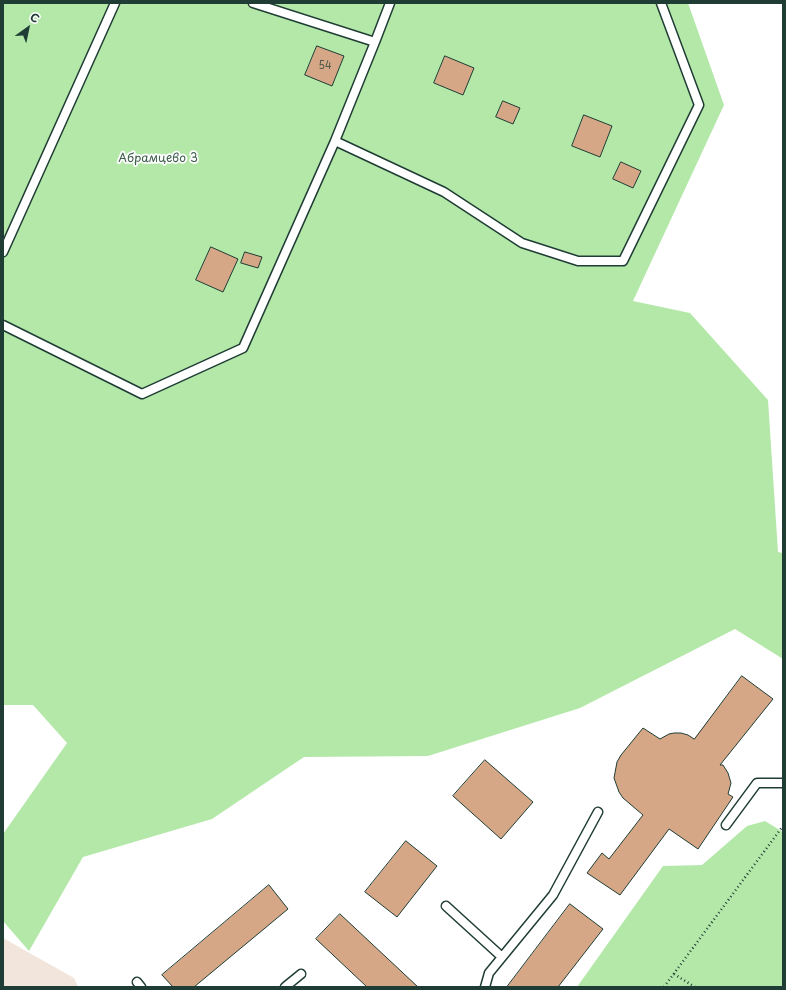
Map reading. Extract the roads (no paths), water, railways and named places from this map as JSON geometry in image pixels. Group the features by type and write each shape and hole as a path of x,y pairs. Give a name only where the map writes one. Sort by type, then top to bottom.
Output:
{"lane":[{"path":"3,252 115,3"},
{"path":"253,3 375,42"},
{"path":"3,325 142,394 244,348 336,141 390,3"},
{"path":"336,141 444,192 522,243 578,261 622,261 699,105 660,3"},
{"path":"726,825 757,783 783,783"},
{"path":"485,987 489,973 553,895 598,812"},
{"path":"446,906 502,957"},
{"path":"285,987 301,974"}],"park label":[{"name":"Абрамцево 3","path":"158,159"}]}
